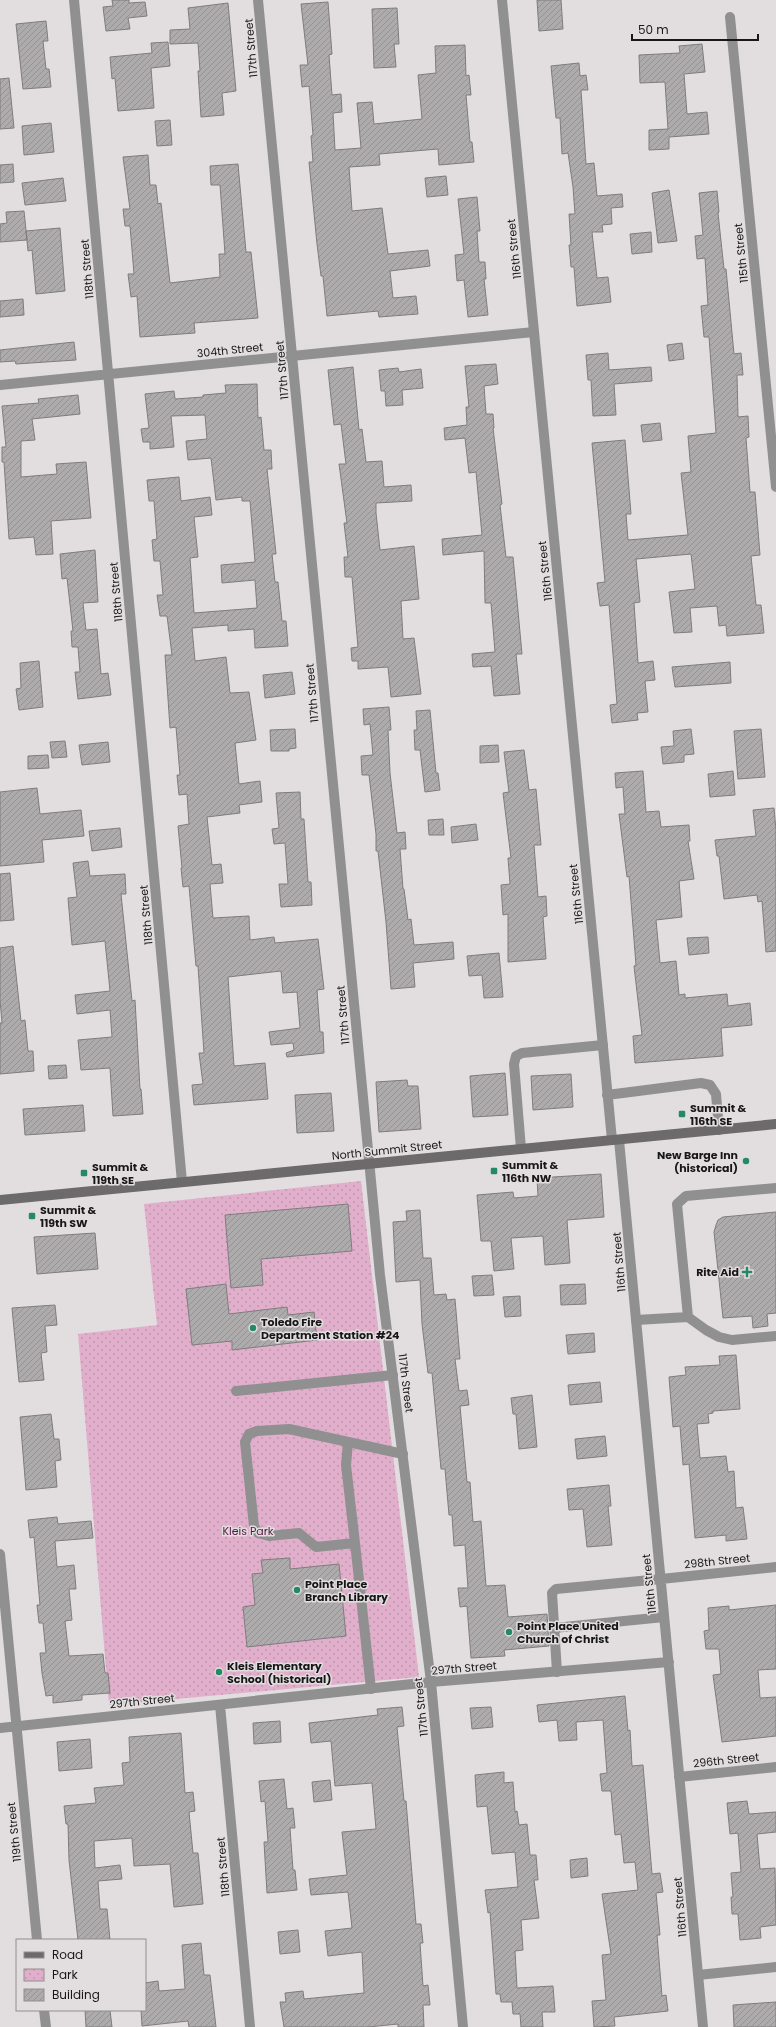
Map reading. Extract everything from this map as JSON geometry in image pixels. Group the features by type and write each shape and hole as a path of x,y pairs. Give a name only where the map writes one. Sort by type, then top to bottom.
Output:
{"main road":[{"name":"North Summit Street","path":"0,1200 776,1124"}],"street":[{"name":"118th Street","path":"74,0 182,1182"},
{"name":"117th Street","path":"258,0 380,1275 431,1682 463,2027"},
{"name":"116th Street","path":"502,0 602,1045 607,1095 615,1140 636,1320 703,2027"},
{"name":"115th Street","path":"730,16 776,487"},
{"name":"304th Street","path":"0,384 534,332"},
{"path":"521,1149 514,1064 516,1056 522,1053 602,1045"},
{"path":"607,1095 701,1083 710,1085 716,1094 719,1130"},
{"path":"688,1317 678,1204 686,1196 776,1188"},
{"path":"636,1320 688,1317 712,1334 732,1340 776,1336"},
{"path":"236,1392 393,1375"},
{"path":"355,1543 316,1547 299,1533 269,1536 258,1533 254,1526 245,1442 249,1434 258,1431 289,1429 403,1454"},
{"path":"348,1442 346,1465 371,1689"},
{"name":"119th Street","path":"0,1554 15,1726 37,1939"},
{"name":"298th Street","path":"554,1628 552,1593 556,1590 776,1567"},
{"path":"557,1672 554,1628 664,1617"},
{"name":"297th Street","path":"0,1728 431,1682 669,1662"},
{"name":"118th Street","path":"220,1705 250,2027"},
{"name":"296th Street","path":"679,1777 776,1767"},
{"path":"698,1975 776,1967"},
{"path":"44,2011 46,2027"}],"green space":[{"name":"Kleis Park","path":"361,1181 419,1677 109,1705 78,1334 157,1325 144,1204"}],"building":[{"path":"112,0 129,0 129,3 145,2 147,16 128,18 130,29 106,31 103,7 113,6"},
{"path":"537,0 561,0 563,29 539,31"},
{"path":"328,2 332,54 329,55 332,95 341,94 342,112 333,113 335,150 361,148 357,103 372,102 374,124 422,119 418,75 436,73 435,46 465,45 466,76 469,75 471,95 466,95 470,142 472,142 474,162 439,165 438,149 379,154 380,165 349,167 352,211 382,208 388,254 428,250 430,266 390,271 393,298 416,296 418,314 379,317 378,311 327,316 323,276 321,276 317,244 309,162 313,162 311,136 313,135 309,86 302,87 300,65 308,65 301,4"},
{"path":"228,3 236,91 222,93 224,115 201,117 198,43 170,44 170,30 190,29 188,8"},
{"path":"397,8 399,44 394,44 396,67 374,68 372,9"},
{"path":"46,21 48,41 43,41 46,69 49,69 51,87 23,89 16,24"},
{"path":"168,42 170,66 151,68 154,108 118,111 115,78 112,79 110,57 152,53 151,43"},
{"path":"702,44 705,72 684,74 687,114 707,112 709,134 669,137 669,149 649,150 649,130 668,129 665,82 640,83 639,55 680,53 679,46"},
{"path":"579,63 580,76 586,75 588,90 581,90 586,164 594,163 597,196 622,194 623,207 611,208 612,224 602,225 603,232 592,232 597,278 608,277 611,302 577,306 574,267 571,267 569,245 571,245 569,214 575,214 573,187 568,153 562,154 560,118 556,118 551,66"},
{"path":"9,78 14,128 0,129 0,79"},
{"path":"170,120 172,145 157,146 155,121"},
{"path":"51,123 54,152 24,155 22,126"},
{"path":"148,155 150,185 156,185 158,204 161,203 170,283 220,277 219,254 225,254 220,185 211,185 210,166 238,164 246,252 251,252 258,318 194,323 195,333 140,337 137,296 131,297 128,274 134,274 130,226 125,226 123,209 130,209 123,157"},
{"path":"13,164 14,182 0,183 0,165"},
{"path":"446,176 448,195 427,197 425,178"},
{"path":"63,178 66,201 25,205 22,183"},
{"path":"669,190 677,241 658,243 652,193"},
{"path":"717,191 718,213 724,269 726,269 734,354 741,353 743,375 737,375 738,417 748,416 749,437 746,438 750,492 755,492 760,555 751,556 756,605 761,605 764,633 727,636 726,625 719,626 717,606 690,608 692,632 674,633 669,592 695,589 691,554 636,559 640,602 634,603 638,663 653,661 655,680 645,681 648,712 637,713 638,720 612,723 610,705 617,704 609,605 600,606 597,583 605,582 592,443 625,440 631,514 626,514 628,540 688,535 681,473 691,472 688,436 716,433 709,337 704,337 701,306 708,305 705,258 697,259 695,236 703,235 699,193"},
{"path":"477,197 480,231 477,231 479,262 485,262 486,279 484,279 488,315 468,317 464,280 457,281 455,255 464,254 458,199"},
{"path":"24,211 27,240 0,242 0,224 7,223 6,212"},
{"path":"60,228 65,291 36,294 32,250 28,251 26,231"},
{"path":"651,232 652,252 632,254 630,234"},
{"path":"23,299 24,315 0,317 0,301"},
{"path":"74,342 76,360 16,364 15,361 0,362 0,350"},
{"path":"682,343 684,359 669,361 667,345"},
{"path":"608,353 609,370 651,367 652,381 614,384 616,415 593,416 591,380 588,380 586,355"},
{"path":"496,364 498,384 484,386 486,414 493,414 493,428 502,504 500,505 506,557 513,557 522,654 516,654 520,694 494,696 491,666 473,667 472,654 495,652 491,603 485,603 484,551 443,555 442,539 482,535 476,472 469,473 465,438 445,440 444,428 467,425 466,407 469,407 465,366"},
{"path":"353,367 359,430 362,429 366,462 382,461 384,487 411,485 412,501 376,503 376,513 380,550 414,546 419,599 401,601 403,639 414,638 421,694 391,697 388,667 358,669 358,661 352,661 351,648 358,647 352,577 345,577 344,557 348,557 344,523 347,523 339,464 346,464 341,424 334,425 328,370"},
{"path":"398,368 399,372 421,369 423,388 402,390 403,405 386,406 385,391 381,391 379,370"},
{"path":"257,384 258,418 261,417 264,450 271,450 272,469 267,469 276,554 272,554 275,582 278,582 282,621 286,621 288,646 255,648 254,629 228,631 228,625 192,628 195,661 226,657 230,693 249,692 256,740 235,743 239,784 260,781 262,802 239,805 240,813 207,817 212,865 221,864 223,883 210,884 213,918 249,916 250,940 274,937 275,943 318,939 324,989 317,990 320,1032 323,1032 324,1053 287,1057 286,1053 294,1050 293,1043 271,1045 269,1032 300,1028 297,992 283,993 281,971 228,977 234,1066 265,1063 268,1099 194,1105 192,1085 203,1084 199,1053 204,1053 198,966 196,966 189,886 183,887 178,826 189,824 187,794 179,795 177,775 180,775 176,727 170,728 165,655 172,655 167,616 160,616 157,595 163,595 160,561 154,561 152,540 157,539 154,501 149,501 147,480 179,477 181,501 210,497 212,515 194,517 198,557 190,558 194,613 257,608 255,580 222,583 221,565 255,562 250,501 242,501 242,497 216,500 211,458 188,460 186,441 207,439 205,415 171,416 174,447 150,449 150,442 143,442 141,429 149,428 145,394 174,391 175,399 203,397 203,395 226,393 225,385"},
{"path":"78,395 80,414 32,419 35,440 21,441 21,477 57,474 56,464 86,462 91,518 51,521 53,554 36,555 34,537 9,539 4,462 2,462 2,447 6,447 2,406 39,403 38,399"},
{"path":"660,423 662,440 643,442 641,425"},
{"path":"95,550 98,602 83,603 86,630 97,629 101,674 108,673 111,695 78,699 75,672 80,672 78,647 72,647 71,631 73,631 67,578 62,579 60,554"},
{"path":"39,661 43,707 19,710 16,689 21,688 20,663"},
{"path":"730,662 731,683 675,687 672,667"},
{"path":"292,672 295,694 265,698 263,675"},
{"path":"389,707 391,730 388,730 390,773 397,833 405,832 406,849 400,849 403,889 408,920 411,919 414,945 453,942 454,959 413,963 415,987 391,989 386,922 378,851 376,851 376,834 369,775 362,775 361,756 373,755 370,724 364,725 363,709"},
{"path":"430,710 436,773 438,773 440,790 425,792 420,750 415,750 414,730 417,730 416,711"},
{"path":"295,729 296,748 289,749 289,751 271,751 270,730"},
{"path":"691,729 694,754 684,755 684,762 663,764 661,747 674,746 673,731"},
{"path":"761,729 765,777 738,779 734,731"},
{"path":"65,741 67,757 52,758 50,742"},
{"path":"108,742 110,762 82,765 79,745"},
{"path":"498,745 499,762 480,763 480,746"},
{"path":"524,750 529,790 536,789 541,845 534,845 538,897 546,896 547,916 543,917 546,959 508,962 508,914 503,915 501,885 510,884 508,858 511,858 503,793 509,792 504,752"},
{"path":"48,755 49,768 28,769 28,756"},
{"path":"643,771 646,812 659,811 661,827 689,825 690,841 688,841 694,879 679,881 682,917 656,920 660,963 676,961 679,995 685,994 685,998 727,994 728,1006 750,1003 752,1025 721,1028 723,1056 635,1063 633,1036 642,1035 634,966 636,965 629,876 627,877 619,814 625,814 623,787 616,788 615,773"},
{"path":"733,771 735,795 710,797 708,774"},
{"path":"37,788 40,814 81,810 84,836 42,840 44,862 0,866 0,792"},
{"path":"300,792 301,819 304,819 308,882 311,882 312,905 281,907 279,884 288,884 285,843 274,844 272,829 279,828 276,793"},
{"path":"774,808 776,830 776,951 766,952 762,901 758,902 757,895 724,899 719,856 717,856 715,840 756,836 753,810"},
{"path":"443,819 444,835 429,835 428,820"},
{"path":"476,824 478,840 452,843 451,827"},
{"path":"120,828 122,847 92,851 89,831"},
{"path":"88,861 90,876 125,874 126,894 121,894 132,1001 135,1000 140,1089 143,1114 113,1116 110,1068 81,1070 78,1040 112,1037 110,1010 77,1014 75,995 110,991 105,941 72,945 68,898 77,897 73,863"},
{"path":"10,873 14,920 0,921 0,874"},
{"path":"708,937 709,953 689,955 687,938"},
{"path":"13,946 21,1021 25,1020 28,1051 33,1051 34,1071 0,1074 0,1023 2,1023 0,1000 0,948"},
{"path":"499,953 503,997 484,998 482,975 469,976 467,956"},
{"path":"66,1065 67,1078 49,1079 48,1066"},
{"path":"505,1073 508,1115 473,1117 470,1076"},
{"path":"571,1074 573,1107 533,1110 531,1076"},
{"path":"407,1080 408,1086 418,1086 421,1129 379,1132 376,1082"},
{"path":"331,1093 334,1131 297,1133 295,1095"},
{"path":"83,1105 85,1131 25,1135 23,1109"},
{"path":"601,1174 604,1217 567,1220 570,1263 545,1265 543,1236 511,1238 514,1269 494,1271 491,1241 481,1241 477,1195 513,1192 514,1198 538,1196 537,1178"},
{"path":"348,1204 352,1251 261,1259 263,1285 231,1288 225,1215"},
{"path":"420,1210 423,1258 431,1258 434,1295 446,1294 447,1300 455,1299 460,1359 455,1359 459,1391 467,1390 469,1405 460,1406 467,1482 470,1482 473,1522 481,1521 486,1586 505,1585 508,1617 547,1614 549,1646 504,1650 505,1656 471,1658 467,1606 460,1607 458,1588 468,1588 465,1545 454,1546 452,1515 449,1515 445,1469 441,1469 432,1373 428,1373 422,1324 420,1280 396,1282 393,1222 407,1221 406,1211"},
{"name":"Rite Aid","path":"776,1212 776,1313 767,1314 768,1326 753,1328 752,1316 723,1318 714,1232 718,1220 723,1217"},
{"path":"95,1233 98,1269 37,1274 34,1237"},
{"path":"492,1275 494,1295 474,1296 472,1276"},
{"name":"Toledo Fire Department Station #24","path":"226,1284 229,1314 287,1307 288,1315 314,1312 317,1340 232,1350 232,1341 192,1345 186,1289"},
{"path":"585,1284 586,1304 561,1305 560,1285"},
{"path":"520,1296 521,1316 505,1317 503,1297"},
{"path":"55,1305 57,1325 45,1326 47,1352 41,1353 44,1380 19,1382 12,1308"},
{"path":"594,1333 595,1352 568,1354 566,1335"},
{"path":"736,1355 740,1409 713,1411 713,1413 708,1414 709,1423 697,1424 700,1458 726,1456 728,1472 734,1471 736,1508 743,1507 747,1539 726,1541 726,1535 695,1538 689,1464 683,1465 680,1426 673,1427 669,1377 686,1375 685,1367 720,1365 719,1356"},
{"path":"600,1382 602,1402 570,1405 568,1385"},
{"path":"532,1395 537,1447 519,1449 516,1414 513,1414 511,1398"},
{"path":"51,1414 54,1439 59,1439 61,1460 55,1461 57,1487 26,1490 20,1417"},
{"path":"605,1436 607,1456 577,1459 575,1439"},
{"path":"609,1485 611,1506 608,1506 612,1545 587,1547 583,1509 569,1510 567,1489"},
{"path":"57,1517 58,1524 91,1521 93,1538 55,1541 57,1567 74,1565 76,1589 69,1589 72,1620 65,1621 69,1656 103,1654 105,1673 108,1673 110,1693 82,1695 82,1700 53,1703 53,1695 46,1696 42,1673 40,1653 46,1653 43,1623 39,1623 37,1605 40,1605 34,1537 30,1538 28,1520"},
{"name":"Point Place Branch Library","path":"290,1558 290,1569 339,1564 346,1636 247,1647 243,1607 255,1605 252,1574 263,1573 261,1560"},
{"path":"776,1605 776,1669 758,1670 760,1698 776,1697 776,1736 722,1742 713,1675 721,1674 719,1649 706,1649 704,1631 709,1630 708,1608 729,1606 729,1610"},
{"path":"625,1696 628,1731 630,1730 632,1766 643,1765 652,1874 660,1873 663,1892 656,1893 660,1935 657,1935 662,1996 666,1995 668,2011 614,2017 615,2026 594,2027 592,2001 606,2000 602,1955 611,1954 602,1894 638,1890 635,1862 624,1863 621,1834 615,1835 611,1791 602,1791 600,1774 607,1773 603,1720 576,1722 577,1740 559,1741 557,1720 539,1722 537,1705"},
{"path":"402,1707 404,1726 397,1727 404,1801 406,1801 416,1924 421,1924 423,1943 420,1943 423,1986 428,1985 430,2005 423,2005 424,2027 398,2027 398,2024 368,2027 284,2027 280,2002 286,2002 285,1993 303,1991 304,1999 364,1993 362,1952 328,1956 325,1931 352,1928 348,1892 311,1895 309,1879 347,1875 342,1832 376,1829 372,1783 335,1786 331,1741 311,1743 309,1723 378,1715 377,1709"},
{"path":"491,1707 493,1727 472,1729 470,1708"},
{"path":"280,1721 281,1742 254,1744 253,1723"},
{"path":"181,1733 185,1793 193,1792 195,1811 189,1812 193,1853 198,1853 203,1904 174,1907 170,1864 134,1866 132,1838 94,1841 95,1868 120,1865 122,1879 98,1881 100,1909 107,1909 110,1939 78,1939 69,1860 68,1824 66,1824 64,1806 96,1803 94,1788 124,1785 122,1763 130,1762 129,1737"},
{"path":"90,1739 92,1768 59,1771 57,1742"},
{"path":"504,1772 504,1783 513,1782 515,1812 517,1811 519,1825 527,1824 530,1855 536,1855 538,1880 534,1880 539,1918 521,1920 523,1950 515,1951 517,1988 553,1986 555,2012 542,2012 543,2027 521,2027 520,2014 513,2014 512,2002 501,2002 500,1994 496,1994 490,1912 488,1913 485,1890 518,1887 515,1852 492,1854 487,1806 477,1807 475,1775"},
{"path":"284,1779 287,1809 293,1808 295,1828 290,1828 293,1870 295,1870 297,1890 267,1893 264,1842 268,1842 265,1801 261,1802 259,1781"},
{"path":"330,1780 332,1800 314,1802 312,1782"},
{"path":"747,1801 749,1814 776,1812 776,1832 757,1834 760,1869 775,1868 776,1925 760,1927 761,1938 740,1940 738,1914 732,1914 731,1897 733,1897 731,1873 741,1872 738,1833 730,1834 727,1803"},
{"path":"587,1858 588,1876 571,1878 570,1860"},
{"path":"298,1930 300,1952 280,1954 278,1932"},
{"path":"201,1943 204,1975 210,1975 216,2027 189,2027 188,2021 142,2026 141,2011 146,2011 146,1983 158,1981 159,1991 185,1989 182,1945"},
{"path":"776,2002 776,2027 734,2027 733,2005"},
{"path":"85,2011 110,2011 112,2027 86,2027"}],"place":[{"name":"Summit & 116th SE","path":"682,1114"},
{"name":"New Barge Inn (historical)","path":"746,1161"},
{"name":"Summit & 116th NW","path":"494,1171"},
{"name":"Summit & 119th SE","path":"84,1173"},
{"name":"Summit & 119th SW","path":"32,1216"},
{"name":"Rite Aid","path":"747,1272"},
{"name":"Toledo Fire Department Station #24","path":"253,1328"},
{"name":"Point Place Branch Library","path":"297,1590"},
{"name":"Point Place United Church of Christ","path":"509,1632"},
{"name":"Kleis Elementary School (historical)","path":"219,1672"}]}
